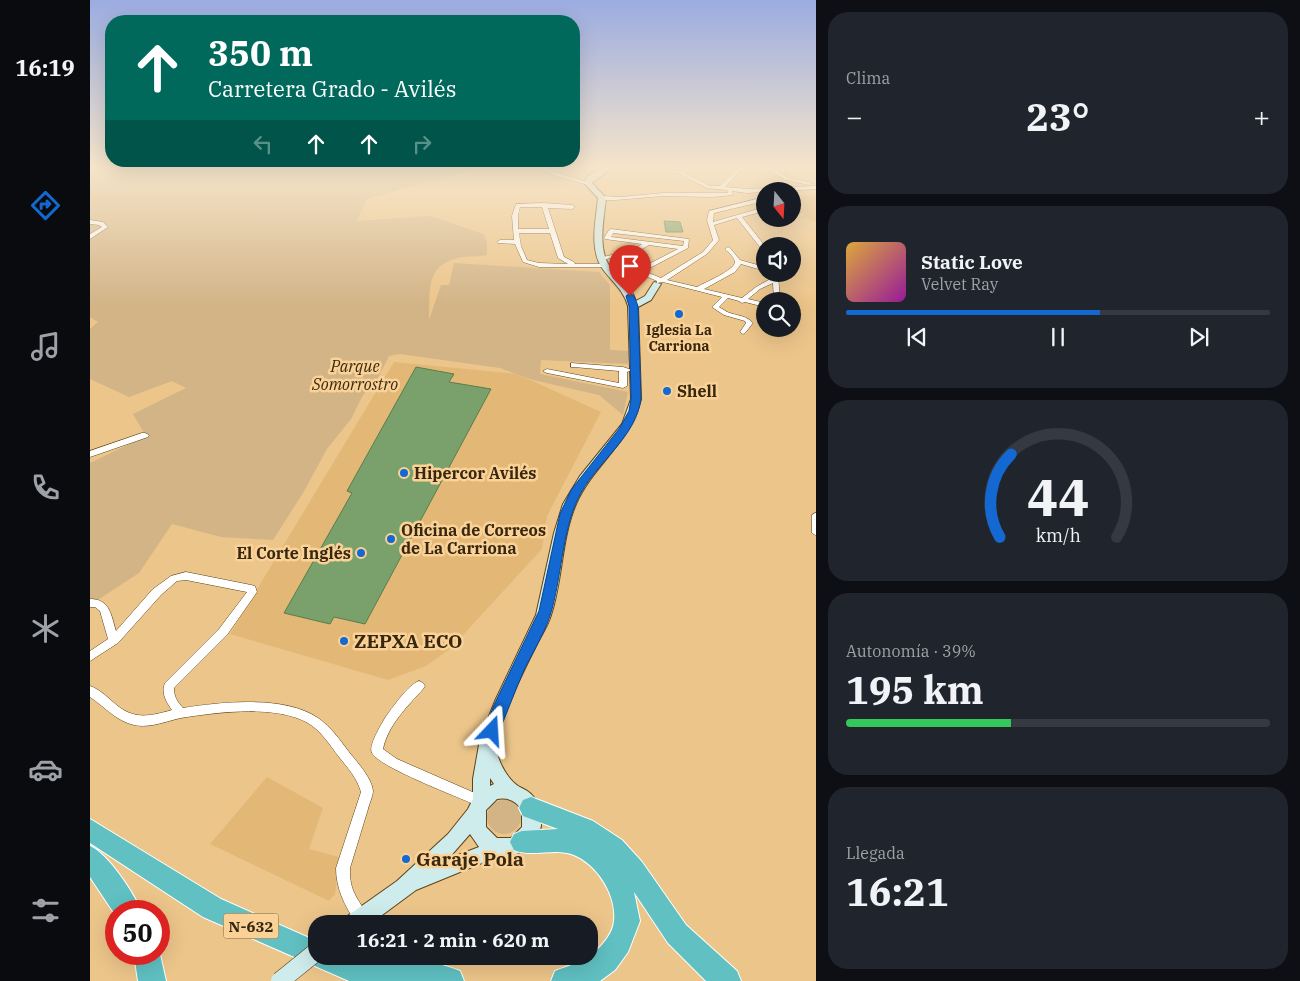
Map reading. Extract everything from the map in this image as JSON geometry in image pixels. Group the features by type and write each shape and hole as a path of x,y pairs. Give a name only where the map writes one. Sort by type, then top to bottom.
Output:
{"highway":[{"path":"522,801 586,828 615,849 634,869 676,933 705,963 727,981"},
{"name":"N-632","path":"90,830 188,894 229,916 308,950"},
{"path":"512,844 567,842 585,848 602,860 618,882 627,920 620,942 605,963 577,979 565,981"},
{"path":"90,858 121,900"},
{"path":"188,894 220,902 308,940"},
{"path":"149,965 152,981"},
{"path":"343,965 382,981"},
{"path":"381,965 407,973 450,981"}],"main road":[{"path":"512,844 494,845 481,836 474,822 479,805 481,776 488,743 501,705 545,611 566,514 576,490 627,425 636,399 633,303 603,262 598,237 600,213"},
{"path":"633,303 648,298 659,282"},
{"path":"404,888 448,867 512,844 528,836 533,823 522,801 501,781 494,770 488,743"},
{"path":"366,915 404,888 455,840 479,805 497,792 522,801"},
{"path":"280,981 308,959"}],"street":[{"path":"515,213 518,242 525,261"},
{"path":"546,213 561,258 579,265"},
{"path":"659,282 710,249 716,240 711,224 711,213"},
{"path":"711,224 750,213"},
{"path":"738,216 756,238"},
{"path":"90,222 101,223 105,227 90,237"},
{"path":"727,225 728,223 744,222"},
{"path":"516,231 552,231"},
{"path":"607,238 611,231 689,241 684,248 641,270 642,273 659,282 698,289 756,304"},
{"path":"598,237 684,248"},
{"path":"500,242 518,242"},
{"path":"513,262 525,261 539,265 579,265 603,262 635,251 649,243"},
{"path":"728,249 738,261 756,267"},
{"path":"698,289 733,271 738,261"},
{"path":"742,301 767,282"},
{"path":"725,296 716,307 726,314 747,320 750,323 742,332"},
{"path":"574,365 635,370"},
{"path":"547,370 623,386 623,370"},
{"path":"90,454 145,434"},
{"path":"816,515 816,533"},
{"path":"90,657 114,640 157,592 174,578 186,576 247,586 252,592 223,632 169,686 168,695 173,705 181,713"},
{"path":"90,603 97,603 104,610 114,640"},
{"path":"419,686 386,728 378,742 378,750 393,763 479,805"},
{"path":"90,691 99,695 114,713 134,720 156,720 181,713 268,707 299,714 314,721 337,745 364,781 367,792 343,868 342,880 354,915"}],"shaded area":[{"path":"802,213 816,213 816,222 801,217 806,215"},
{"path":"394,362 517,374 601,412 547,516 542,549 451,648 426,666 388,680 230,634"},
{"path":"267,777 323,808 309,849 339,857 335,894 329,901 210,844"}],"green space":[{"name":"Parque Somorrostro","path":"90,213 361,213 357,221 431,216 483,234 487,242 487,255 451,260 436,271 430,288 429,320 441,285 449,285 454,263 599,272 610,285 610,350 630,351 628,364 541,360 540,374 628,392 623,415 599,395 533,380 500,368 400,354 389,356 378,378 363,395 351,419 327,449 303,493 273,540 221,537 172,524 139,573 90,605 90,463 146,436 133,414 186,388 172,381 129,397 90,379 90,329 98,322 90,317"},
{"path":"504,800 516,805 521,817 516,829 504,834 492,829 487,817 492,805"}],"building":[{"path":"664,221 680,222 683,232 666,232"},
{"name":"El Corte Inglés","path":"416,367 454,374 449,382 491,389 365,624 334,617 330,624 284,613 352,493 347,491"}],"place":[{"name":"Iglesia La Carriona","path":"679,314"},
{"name":"Shell","path":"667,391"},
{"name":"Hipercor Avilés","path":"404,473"},
{"name":"Oficina de Correos de La Carriona","path":"391,539"},
{"name":"El Corte Inglés","path":"361,553"},
{"name":"ZEPXA ECO","path":"344,641"},
{"name":"Garaje Pola","path":"406,859"}],"route":[{"path":"492,731 501,705 545,611 566,514 576,490 624,430 634,411 636,399 634,334 633,306 630,296"}]}
